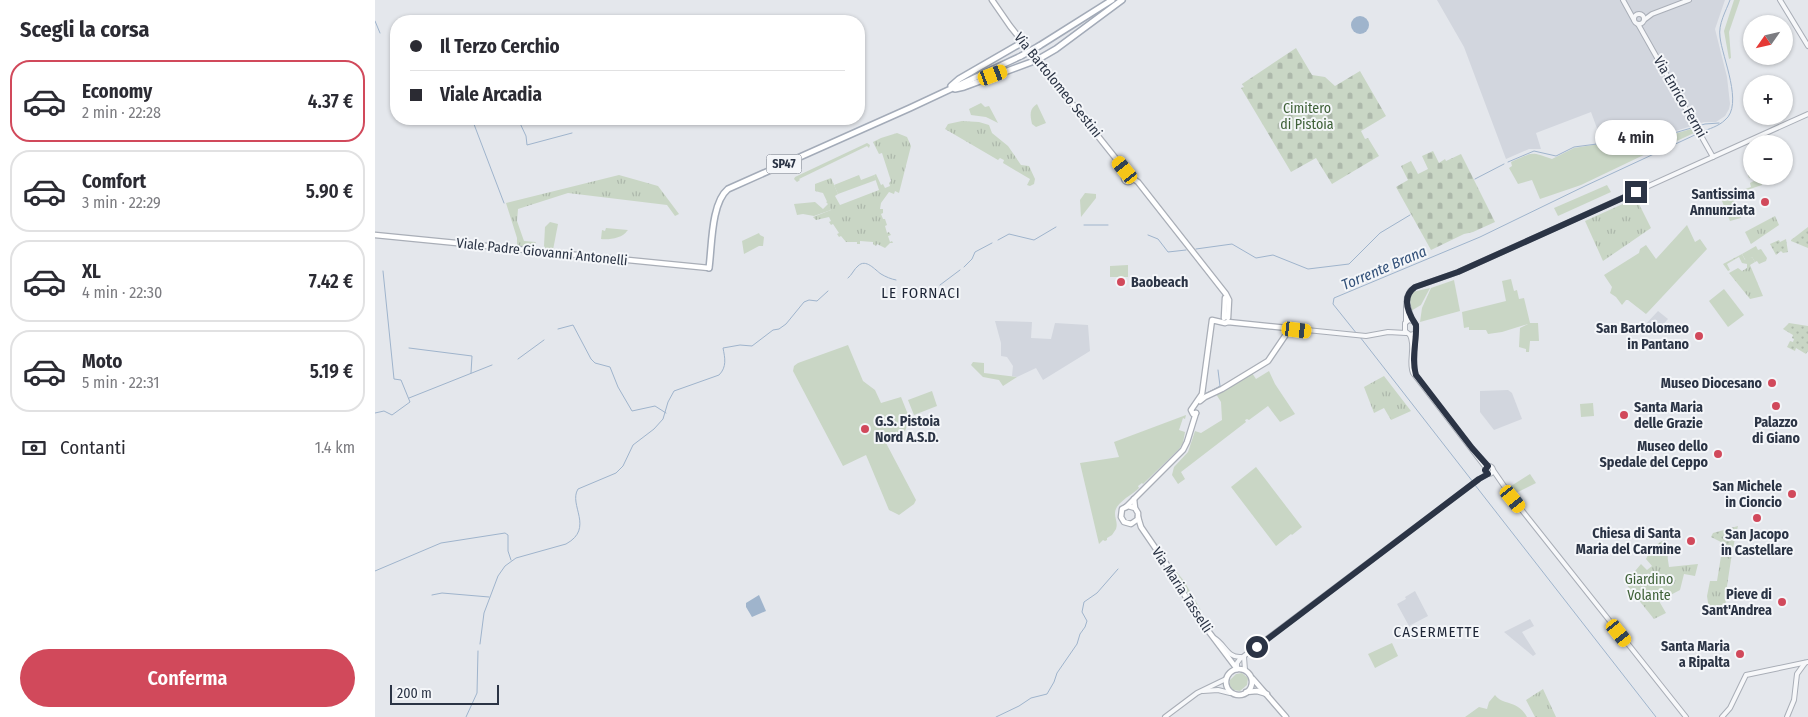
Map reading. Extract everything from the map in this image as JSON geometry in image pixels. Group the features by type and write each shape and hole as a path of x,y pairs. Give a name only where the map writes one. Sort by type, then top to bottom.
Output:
{"main road":[{"name":"Via Bartolomeo Sestini","path":"992,0 1128,176 1137,182 1224,291 1226,320"},
{"path":"947,90 964,87 1027,62 1037,60 1056,49 1123,0"},
{"name":"SP47","path":"709,268 717,208 728,189 1021,56 1110,1"},
{"path":"947,90 959,79 1023,42"},
{"path":"1027,62 1031,52"},
{"name":"Viale Padre Giovanni Antonelli","path":"375,235 709,268"},
{"path":"1134,499 1138,517 1133,523 1126,523 1121,518 1121,511 1183,450 1187,442 1202,394 1212,320 1226,320 1297,330"},
{"path":"1272,326 1297,330"},
{"path":"1195,412 1203,398 1268,362 1289,330"},
{"path":"1126,507 1135,508"},
{"name":"Via Maria Tasselli","path":"1138,517 1141,527 1163,559 1197,616 1237,669"},
{"name":"Via Maria Tasselli","path":"1133,523 1141,527"},
{"name":"Via Maria Tasselli","path":"1223,652 1230,665 1229,674"},
{"path":"1268,695 1259,692 1246,692 1237,696 1230,694 1226,686 1226,679 1229,674 1237,669 1245,670 1268,695 1286,717"},
{"path":"1246,692 1251,685 1252,678"}],"street":[{"path":"1624,2 1634,20 1689,0"},
{"path":"1779,0 1808,46"},
{"path":"1624,2 1642,18"},
{"path":"1638,24 1642,18"},
{"name":"Via Enrico Fermi","path":"1642,18 1647,38"},
{"name":"Via Enrico Fermi","path":"1634,20 1647,38 1713,157"},
{"path":"1686,717 1500,482 1489,471 1416,376 1414,368 1416,341 1409,333 1407,301 1409,293 1415,287 1458,272 1808,114"},
{"path":"1407,301 1412,320 1416,325 1409,333"},
{"path":"1407,322 1412,320"},
{"path":"1297,330 1366,336 1393,332 1409,333"},
{"path":"1237,669 1237,663 1244,657 1489,471"},
{"path":"1212,637 1217,639 1232,655 1244,657"},
{"path":"1244,657 1245,670"},
{"path":"1722,717 1730,708 1747,675 1806,662"},
{"path":"1787,717 1794,700 1797,674 1806,662"},
{"path":"1791,666 1797,674"},
{"path":"1165,717 1201,691 1226,679"},
{"path":"1201,691 1215,690 1230,694"}],"shaded area":[{"path":"1437,0 1725,0 1715,29 1727,77 1729,109 1725,116 1716,122 1704,122 1666,134 1624,133 1607,143 1602,142 1591,112 1536,133 1541,149 1529,149 1506,159 1464,47"},
{"path":"1658,311 1668,319 1656,332 1643,327"},
{"path":"995,321 1032,322 1031,338 1051,339 1055,323 1088,325 1090,351 1043,380 1036,368 1017,377 1012,376 1013,366 1007,357 1001,356 1001,343"},
{"path":"1508,390 1512,393 1522,419 1494,430 1480,412 1480,391"},
{"path":"1415,591 1428,616 1409,626 1397,604"},
{"path":"1530,619 1534,626 1522,632 1536,654 1533,656 1504,632"}],"green space":[{"path":"1734,0 1740,0 1729,32 1731,58 1729,59 1724,31"},
{"name":"Cimitero di Pistoia","path":"1296,48 1312,75 1325,77 1335,86 1360,71 1386,116 1361,131 1365,139 1368,138 1379,156 1332,184 1316,158 1291,172 1241,88 1244,87 1242,84"},
{"path":"981,103 985,107 989,106 998,123 986,117 971,115 969,109"},
{"path":"1037,104 1046,123 1036,127 1032,124 1031,110"},
{"path":"962,121 979,122 989,125 992,133 1008,146 1021,165 1029,166 1035,179 1034,184 1027,185 1030,179 1003,163 1004,160 1000,158 998,160 945,129 948,124"},
{"path":"1691,129 1694,133 1657,150 1656,148 1662,146 1660,138"},
{"path":"897,133 907,137 911,146 899,193 895,191 894,194 889,192 881,203 880,209 883,209 883,213 881,214 887,225 885,226 887,233 889,232 891,235 888,236 890,242 892,241 893,243 890,243 885,248 877,244 876,246 873,242 860,241 860,244 857,244 857,242 846,242 841,236 839,237 837,234 839,233 833,224 831,225 829,222 831,221 829,217 816,220 813,217 831,210 823,193 815,191 815,184 831,178 838,194 835,196 840,205 879,190 874,175 876,174 881,185 883,184 885,188 890,186 889,183 891,181 882,153 879,154 873,142"},
{"path":"1627,135 1647,138 1652,151 1581,185 1540,199 1532,180 1518,184 1509,168 1512,166 1511,162 1528,155 1535,154 1552,159 1574,148 1599,144 1609,145"},
{"path":"867,143 870,145 869,148 867,146 799,179 797,182 794,179 795,177"},
{"path":"1433,151 1439,163 1461,154 1495,222 1431,250 1396,187 1408,180 1401,166 1411,161 1418,174 1428,169 1422,156"},
{"path":"619,175 658,186 679,214 675,216 667,205 568,193 518,209 517,221 524,241 536,242 533,247 517,246 517,238 506,203"},
{"path":"859,175 861,180 874,175 876,180 838,194 834,185"},
{"path":"1607,185 1611,192 1558,216 1554,208"},
{"path":"1750,185 1762,185 1733,198 1741,218 1730,221 1719,198 1751,187"},
{"path":"1085,193 1096,194 1096,198 1081,217 1080,200"},
{"path":"1636,198 1651,228 1603,261 1585,221"},
{"path":"828,201 831,210 814,216 797,215 794,204 815,202 823,209 828,204 826,202"},
{"path":"1775,216 1779,225 1751,244 1745,232"},
{"path":"550,222 558,224 553,250 546,249 544,246 545,227"},
{"path":"1687,225 1695,242 1700,239 1707,249 1646,314 1628,300 1622,305 1610,293 1612,287 1604,275 1639,253 1640,249 1646,245 1656,259"},
{"path":"1808,227 1808,248 1791,241 1791,240"},
{"path":"606,228 628,230 619,237 601,239 602,230 605,231"},
{"path":"759,233 764,237 763,246 759,246 744,254 742,241"},
{"path":"1786,239 1788,252 1783,253 1781,251 1776,255 1770,244"},
{"path":"1756,246 1758,250 1761,249 1767,258 1766,261 1759,264 1752,257 1746,261 1742,254"},
{"path":"1742,254 1745,260 1752,257 1755,262 1750,265 1763,296 1750,299 1729,273 1738,268 1742,271 1747,268 1747,264 1742,263 1739,257 1727,264 1730,270 1728,271 1723,264"},
{"path":"1128,265 1128,277 1110,277 1110,266"},
{"path":"1511,279 1514,291 1517,290 1519,299 1524,298 1530,323 1538,323 1539,341 1530,341 1529,352 1519,347 1520,328 1528,324 1488,334 1486,330 1469,330 1469,327 1464,328 1462,312 1506,301 1502,281"},
{"path":"1454,280 1460,311 1420,322 1422,308 1431,288"},
{"path":"1430,288 1421,305 1411,311 1410,298 1412,292"},
{"path":"1724,289 1744,315 1728,327 1709,301"},
{"path":"1789,323 1808,326 1808,351 1806,354 1796,348 1795,351 1787,347 1790,341 1793,342 1794,339 1792,338 1793,335 1783,329"},
{"name":"G.S. Pistoia Nord A.S.D.","path":"848,345 863,381 875,390 881,403 901,397 911,422 905,431 886,443 916,500 914,504 899,515 889,510 866,455 843,466 793,371 794,366 798,363"},
{"path":"973,362 984,363 984,373 1017,377 1003,386 999,380 983,377 971,365"},
{"path":"1269,371 1275,384 1295,414 1280,422 1268,406 1249,420 1245,420 1246,422 1181,472 1185,479 1178,484 1172,475 1174,467 1188,452 1195,431 1201,433 1222,420 1221,402 1216,394 1252,373 1256,379"},
{"path":"1384,376 1411,411 1391,420 1384,408 1374,413 1364,387"},
{"path":"932,391 937,406 914,415 908,400"},
{"path":"1593,403 1594,416 1581,417 1580,404"},
{"path":"1186,415 1179,430 1185,432 1183,443 1179,449 1118,506 1115,513 1116,529 1107,540 1103,540 1099,544 1080,463 1119,457 1114,442"},
{"path":"1256,467 1302,527 1276,546 1231,487"},
{"path":"1530,474 1536,483 1516,493 1511,486"},
{"path":"1738,526 1733,548 1711,537 1713,533"},
{"name":"Giardino Volante","path":"1665,540 1669,567 1698,564 1695,576 1684,574 1680,590 1659,601 1666,613 1654,619 1625,583 1641,564 1647,570 1652,566 1646,559 1656,545"},
{"path":"1722,550 1731,551 1732,553 1725,610 1709,609 1707,596 1710,581 1717,581"},
{"path":"1171,565 1184,581 1202,612 1200,614"},
{"path":"1392,643 1398,656 1375,668 1368,654"},
{"path":"1242,673 1248,678 1247,685 1240,691 1233,690 1229,686 1230,680 1236,674"},
{"path":"1543,689 1556,717 1535,717 1526,700"},
{"path":"1495,695 1502,701 1515,705 1527,717 1465,717 1479,707 1487,709 1489,702"}],"water":[{"path":"1360,16 1366,19 1369,25 1366,31 1360,34 1354,31 1351,25 1354,19"},
{"path":"759,595 766,611 752,617 746,607 746,603"}],"waterway":[{"name":"Torrente Brana","path":"1701,132 1717,126 1725,120 1733,104 1720,32 1721,22 1730,0"},
{"path":"375,21 380,33"},
{"path":"1508,162 1534,151 1556,156 1574,147 1612,142 1627,134 1664,136 1705,124 1719,123"},
{"path":"474,125 504,203"},
{"path":"521,125 526,136 527,145 572,133"},
{"name":"Torrente Brana","path":"1357,334 1333,304 1334,298 1480,237 1697,134"},
{"path":"1475,179 1504,164"},
{"path":"1196,249 1232,244 1256,258 1273,255 1308,269 1349,264 1380,233 1410,215"},
{"path":"1084,225 1108,225"},
{"path":"998,240 1009,234 1034,240 1056,227"},
{"path":"1148,235 1158,239 1168,252 1186,250"},
{"path":"964,267 972,259 975,252 992,243"},
{"path":"848,278 857,267 864,263 881,274 896,280"},
{"path":"940,285 960,270"},
{"path":"375,413 384,411 392,415 410,402 401,380 394,379 383,271"},
{"path":"480,644 484,613 498,576 505,566 516,558 566,544 574,538 579,531 580,524 576,502 578,489 616,473 623,466 633,445 654,429 663,419 668,402 674,391 719,375 724,366 723,348 740,345 752,346 773,330 779,329 786,324 804,302 809,300 817,301 828,291"},
{"path":"558,329 573,325 591,359 595,363 610,367 618,387 632,411 655,406 666,413"},
{"name":"Torrente Brana","path":"1360,337 1473,482"},
{"path":"518,359 544,340"},
{"path":"409,348 472,356 471,373"},
{"path":"409,398 492,365"},
{"path":"1205,394 1220,386 1218,370"},
{"name":"Torrente Brana","path":"1475,485 1656,717"},
{"path":"375,571 441,543 505,533 508,535 508,551 511,560"},
{"path":"996,717 1031,698 1047,694 1057,673 1077,644 1080,634 1085,627 1087,621 1082,612 1084,602 1097,593 1118,569"},
{"path":"432,595 442,593 489,597"},
{"path":"466,717 477,693 478,651"}],"place":[{"name":"Santissima Annunziata","path":"1765,202"},
{"name":"Baobeach","path":"1121,282"},
{"name":"San Bartolomeo in Pantano","path":"1699,336"},
{"name":"Museo Diocesano","path":"1772,383"},
{"name":"Palazzo di Giano","path":"1776,406"},
{"name":"Santa Maria delle Grazie","path":"1624,415"},
{"name":"G.S. Pistoia Nord A.S.D.","path":"865,429"},
{"name":"Museo dello Spedale del Ceppo","path":"1718,454"},
{"name":"San Michele in Cioncio","path":"1792,494"},
{"name":"San Jacopo in Castellare","path":"1757,518"},
{"name":"Chiesa di Santa Maria del Carmine","path":"1691,541"},
{"name":"Pieve di Sant'Andrea","path":"1782,602"},
{"name":"Santa Maria a Ripalta","path":"1740,654"}],"district":[{"name":"LE FORNACI","path":"921,293"},
{"name":"CASERMETTE","path":"1437,632"}],"route":[{"path":"1257,647 1488,474 1485,470 1488,466 1483,459 1472,448 1416,375 1414,368 1416,341 1414,334 1416,325 1412,320 1407,301 1410,291 1415,287 1434,282 1458,272 1636,192"}]}
